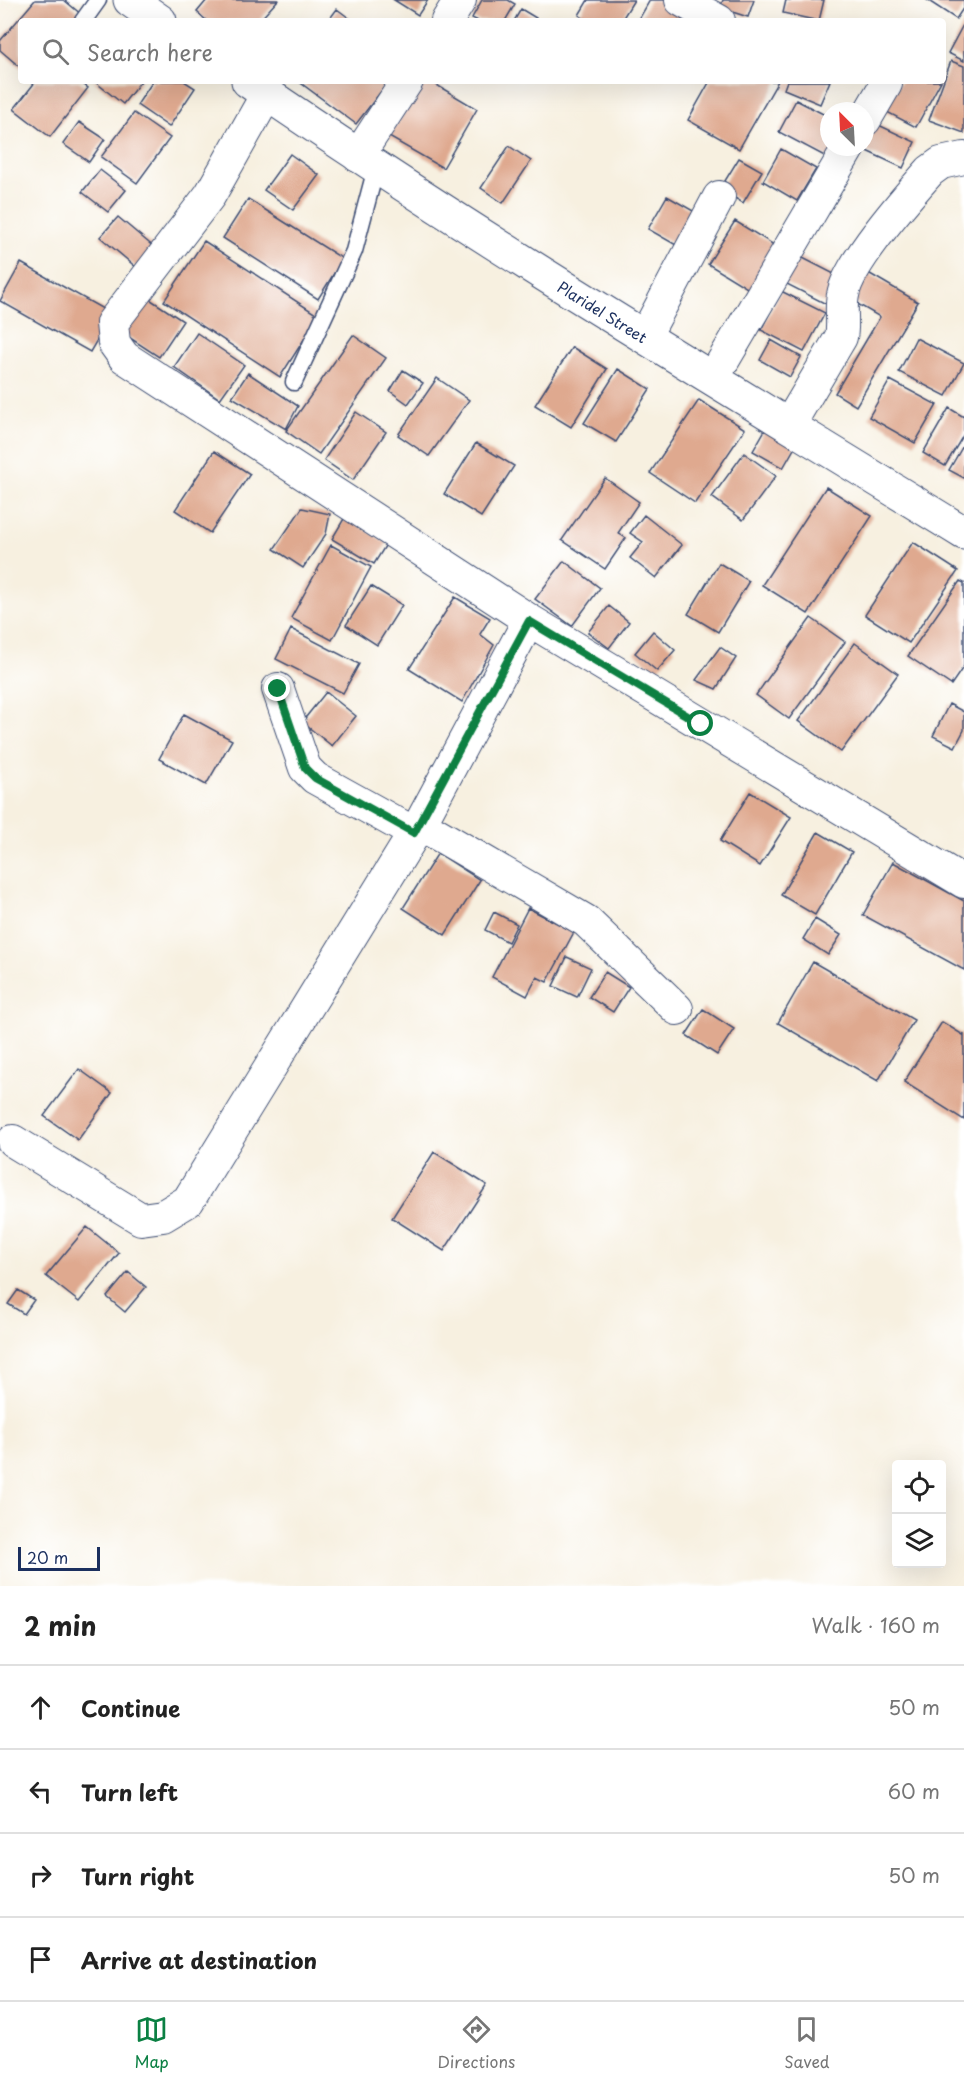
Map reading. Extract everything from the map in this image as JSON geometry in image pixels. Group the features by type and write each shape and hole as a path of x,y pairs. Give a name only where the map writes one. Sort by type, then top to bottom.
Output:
{"street":[{"path":"130,0 156,18"},
{"path":"449,18 460,0"},
{"path":"681,0 714,18"},
{"path":"367,162 406,84"},
{"path":"874,105 886,84"},
{"path":"258,88 210,195 112,323 114,343 124,357 529,621 964,882"},
{"name":"Plaridel Street","path":"258,88 367,162 964,533"},
{"path":"713,378 844,156"},
{"path":"789,425 841,337 844,322 843,294 855,266 930,171 941,163 964,158"},
{"path":"645,336 719,197"},
{"path":"13,1141 141,1219 163,1216 188,1201 417,828 529,621"},
{"path":"278,689 305,768 315,778 417,828 586,921 677,1009"}],"lane":[{"path":"85,18 98,0"},
{"path":"294,382 354,251 367,162"}],"building":[{"path":"35,0 64,0 82,15 79,18 20,18"},
{"path":"207,0 278,0 262,18 204,18 197,12"},
{"path":"394,0 428,0 418,15"},
{"path":"482,0 508,0 515,4 507,18 472,18"},
{"path":"588,0 634,0 623,18 584,18 579,15"},
{"path":"650,0 666,0 685,18 640,18"},
{"path":"723,0 754,0 748,17 720,8"},
{"path":"786,0 824,0 820,18 806,18 783,13"},
{"path":"927,0 964,0 964,7 956,19"},
{"path":"337,9 349,18 330,18"},
{"path":"521,9 536,18 516,18"},
{"path":"18,20 18,65 0,50 0,41"},
{"path":"964,23 964,61 948,53"},
{"path":"951,61 964,66 964,133 929,120 942,84 946,84 946,74"},
{"path":"34,84 83,84 88,88 50,137 14,109"},
{"path":"98,84 139,84 123,104"},
{"path":"151,84 189,84 195,88 169,127 137,105"},
{"path":"302,84 387,84 356,124"},
{"path":"420,84 435,84 477,109 443,168 389,137"},
{"path":"708,84 776,84 739,149 688,120"},
{"path":"786,84 829,84 820,104 784,89"},
{"path":"899,84 939,84 916,127 885,111"},
{"path":"796,100 820,112 820,154 779,132"},
{"path":"134,113 170,138 137,183 101,157"},
{"path":"79,122 105,139 89,162 63,144"},
{"path":"874,123 915,142 903,168 874,154"},
{"path":"509,146 531,161 503,203 481,188"},
{"path":"781,149 816,169 797,201 763,181"},
{"path":"290,154 319,175 293,210 264,190"},
{"path":"739,158 762,171 743,203 720,189"},
{"path":"100,170 126,190 108,212 82,192"},
{"path":"667,196 702,216 683,249 648,229"},
{"path":"248,199 343,259 318,299 223,238"},
{"path":"118,217 155,248 137,268 100,237"},
{"path":"735,221 779,248 752,291 708,264"},
{"path":"204,241 319,316 280,377 164,301"},
{"path":"795,254 844,279 830,306 781,281"},
{"path":"21,263 112,314 90,352 0,301"},
{"path":"865,271 918,302 856,406 835,393 880,317 849,299"},
{"path":"781,291 825,313 804,352 761,330"},
{"path":"148,298 183,321 159,357 124,334"},
{"path":"197,333 244,365 220,399 174,367"},
{"path":"353,335 386,358 319,454 286,431"},
{"path":"916,338 964,363 946,396 899,372"},
{"path":"771,340 801,357 790,377 760,360"},
{"path":"572,347 607,369 571,427 535,405"},
{"path":"618,369 650,389 616,442 584,423"},
{"path":"403,370 423,383 408,404 390,391"},
{"path":"248,373 298,406 286,429 232,397"},
{"path":"437,378 469,400 429,456 398,435"},
{"path":"890,380 937,405 915,443 869,417"},
{"path":"699,400 745,429 695,503 650,473"},
{"path":"949,408 964,417 964,434 945,466 923,453"},
{"path":"356,412 386,432 353,480 324,460"},
{"path":"765,430 795,447 783,468 753,451"},
{"path":"476,443 514,466 481,517 444,494"},
{"path":"964,444 964,478 949,470"},
{"path":"214,451 250,474 210,533 175,510"},
{"path":"744,453 776,476 743,520 712,497"},
{"path":"605,478 639,502 618,533 626,538 605,569 562,540"},
{"path":"826,487 872,516 808,614 762,585"},
{"path":"302,508 330,514 326,534 303,568 274,549"},
{"path":"644,515 682,545 656,578 630,558 643,542 630,533"},
{"path":"345,517 387,543 374,564 332,539"},
{"path":"913,542 958,571 909,643 865,615"},
{"path":"331,545 371,567 332,640 291,618"},
{"path":"564,561 600,588 572,626 535,599"},
{"path":"719,563 749,581 718,632 688,614"},
{"path":"960,581 964,583 964,666 951,685 908,656"},
{"path":"371,586 402,605 377,645 346,625"},
{"path":"455,597 490,618 480,634 494,645 462,702 409,669"},
{"path":"609,606 629,622 609,648 588,632"},
{"path":"811,618 845,642 789,719 756,695"},
{"path":"291,629 359,664 343,693 276,659"},
{"path":"653,631 675,650 657,671 635,653"},
{"path":"855,643 898,674 841,752 798,721"},
{"path":"720,647 736,658 716,689 696,680"},
{"path":"326,692 356,716 332,746 302,722"},
{"path":"949,704 964,712 964,730 955,747 933,736"},
{"path":"184,714 232,740 206,785 159,759"},
{"path":"750,792 791,817 760,866 720,841"},
{"path":"818,832 852,852 815,915 781,895"},
{"path":"438,853 480,880 445,935 403,908"},
{"path":"893,862 964,901 964,970 863,915"},
{"path":"528,908 574,932 547,982 537,977 527,996 492,977"},
{"path":"494,912 517,924 508,942 485,930"},
{"path":"815,919 841,935 828,955 803,939"},
{"path":"567,957 591,968 577,997 553,986"},
{"path":"813,962 914,1020 878,1081 778,1023"},
{"path":"605,972 629,987 613,1012 589,997"},
{"path":"703,1009 734,1029 717,1055 686,1035"},
{"path":"942,1022 963,1035 964,1033 964,1120 904,1082"},
{"path":"79,1069 112,1093 78,1140 44,1116"},
{"path":"434,1152 487,1185 444,1251 392,1218"},
{"path":"87,1227 119,1253 79,1302 46,1276"},
{"path":"128,1272 146,1287 125,1312 107,1297"},
{"path":"18,1290 34,1300 24,1314 8,1304"}],"route":[{"path":"278,689 305,768 315,778 414,833 529,621 701,724"}]}
